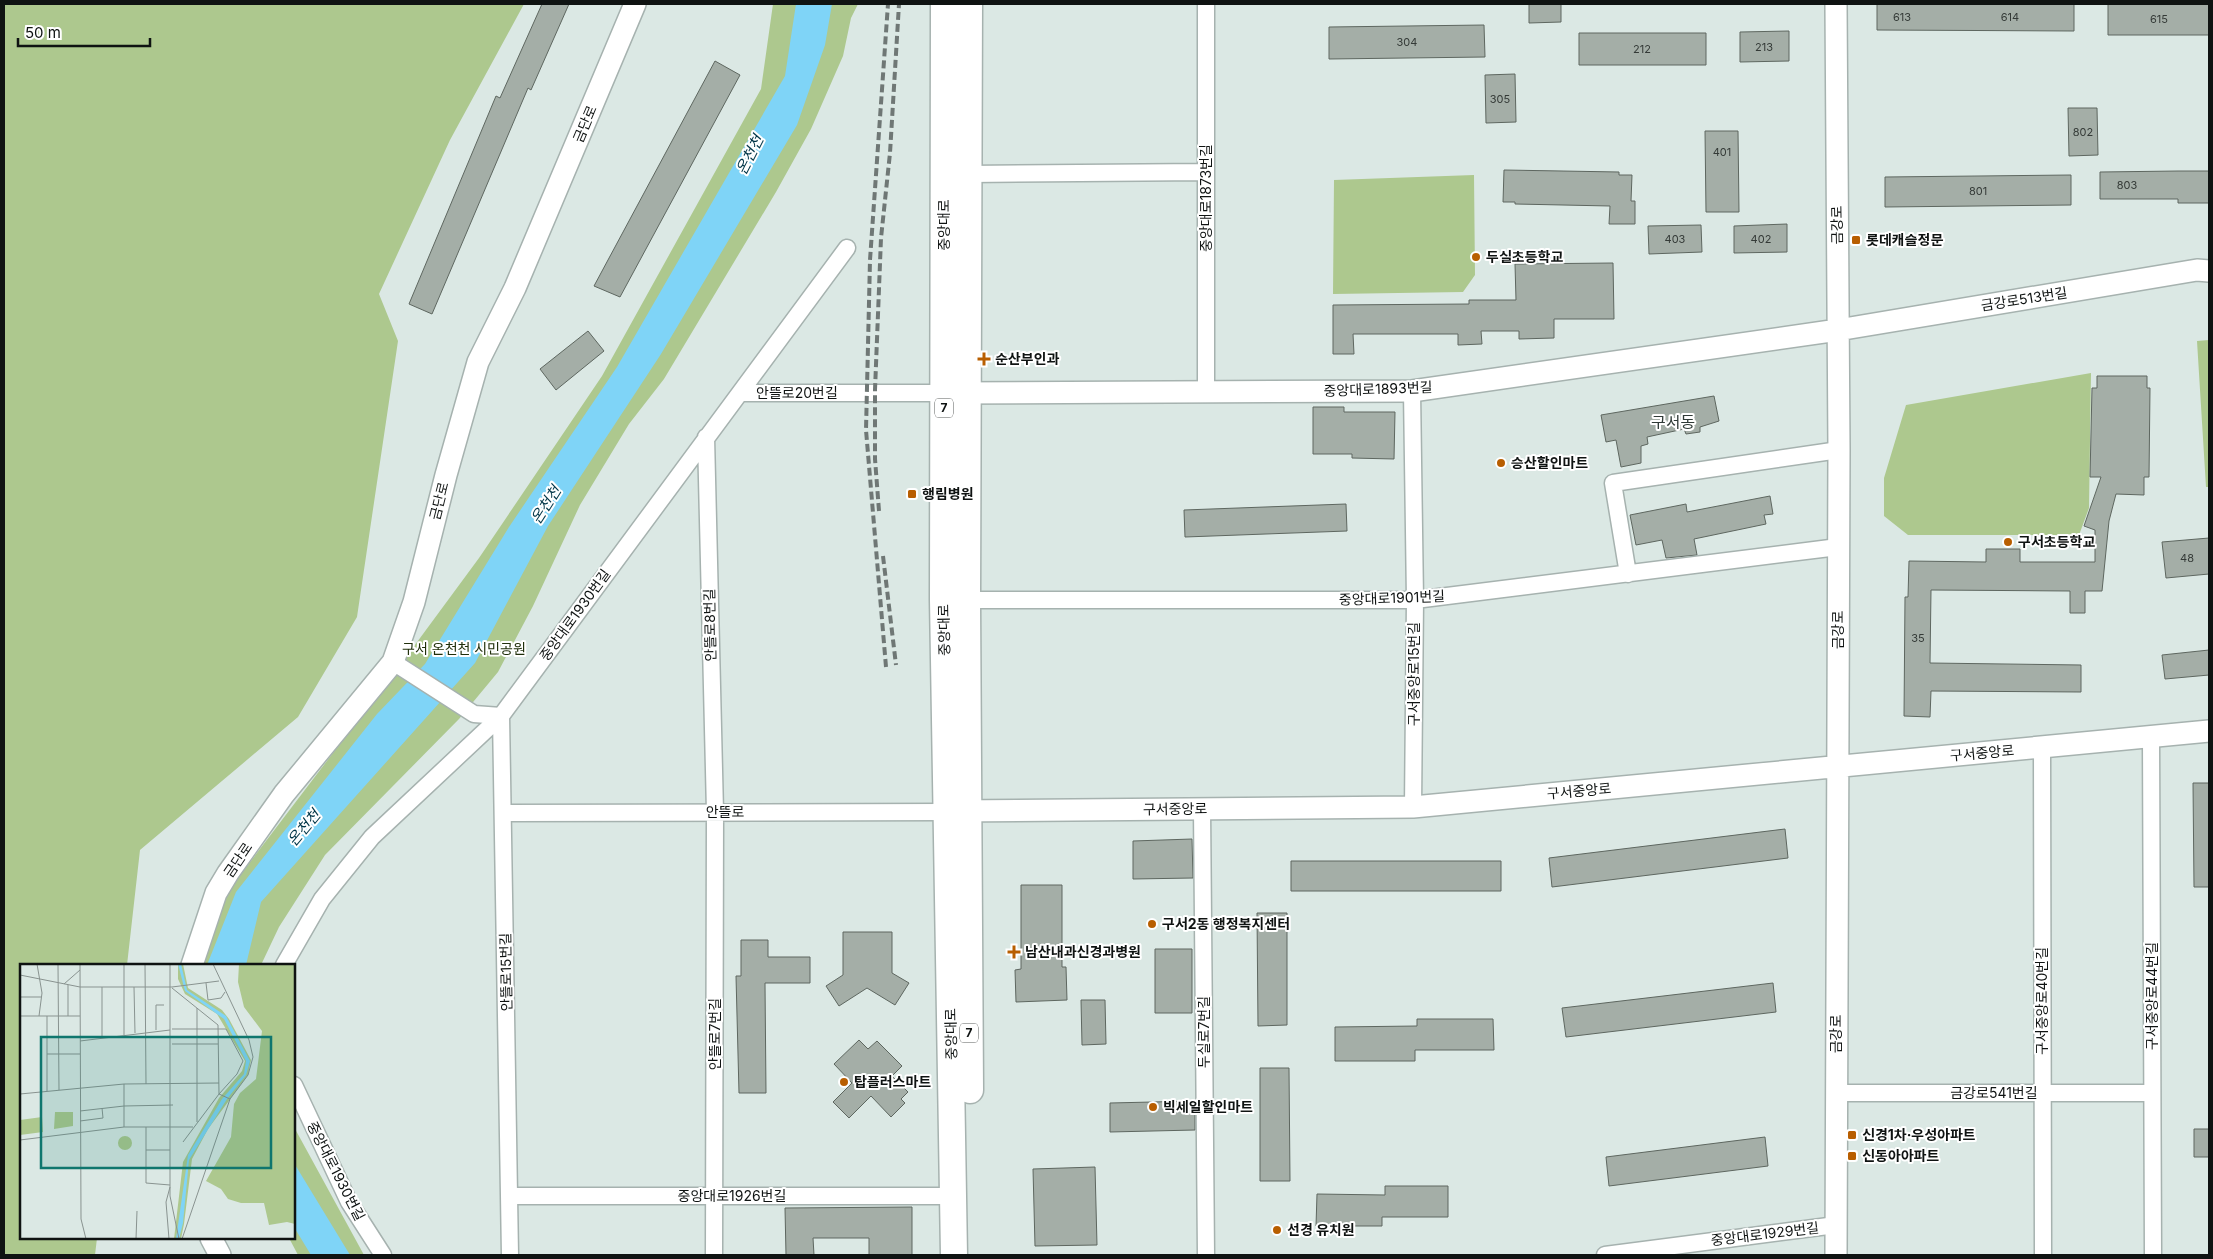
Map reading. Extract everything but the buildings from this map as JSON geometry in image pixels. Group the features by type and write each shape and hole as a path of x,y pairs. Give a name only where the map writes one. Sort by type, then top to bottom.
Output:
{"main road":[{"name":"중앙대로","path":"944,4 956,393 957,811 954,1255"},
{"name":"중앙대로","path":"956,393 969,174 969,4"},
{"name":"중앙대로","path":"957,811 971,1255"}],"street":[{"name":"금단로","path":"192,964 216,893 228,873 284,794 401,667 414,602 446,475 478,362 514,288 635,4"},
{"name":"중앙대로1873번길","path":"1206,4 1206,392"},
{"name":"금강로","path":"1836,4 1839,450 1836,1255"},
{"path":"969,174 1206,172"},
{"name":"중앙대로1930번길","path":"285,964 322,899 372,837 501,716 847,248"},
{"name":"금강로513번길","path":"1838,330 2197,270 2209,271"},
{"name":"중앙대로1893번길","path":"956,393 1412,391 1838,330"},
{"name":"구서중앙로15번길","path":"1412,391 1415,600 1414,807"},
{"name":"안뜰로20번길","path":"740,393 956,393"},
{"name":"안뜰로8번길","path":"706,437 715,812"},
{"path":"1628,574 1612,483 1839,450"},
{"name":"중앙대로1901번길","path":"955,600 1415,600 1838,547"},
{"path":"401,667 474,714 501,716"},
{"name":"안뜰로15번길","path":"501,716 510,1255"},
{"name":"구서중앙로","path":"957,811 1414,807 2209,731"},
{"name":"구서중앙로44번길","path":"2151,737 2153,1255"},
{"name":"구서중앙로40번길","path":"2042,747 2044,1255"},
{"name":"두실로7번길","path":"1202,809 1206,1255"},
{"name":"안뜰로","path":"503,813 957,811"},
{"name":"안뜰로7번길","path":"714,1255 715,812"},
{"name":"중앙대로1930번길","path":"295,1087 349,1202 383,1255"},
{"name":"금강로541번길","path":"1836,1094 2152,1093"},
{"name":"중앙대로1926번길","path":"510,1196 954,1196"},
{"name":"중앙대로1929번길","path":"1605,1255 1836,1225"},
{"path":"212,1239 220,1255"}],"green space":[{"path":"4,4 524,4 450,140 379,294 398,341 357,617 298,717 140,850 127,964 20,964 20,1239 97,1239 95,1255 4,1255"},
{"name":"구서 온천천 시민공원","path":"773,4 858,4 851,18 843,56 811,129 776,192 664,379 629,424 580,505 533,606 498,672 459,719 325,855 279,927 261,964 199,964 225,895 479,558 602,376 761,89"},
{"path":"1474,175 1475,275 1463,292 1333,294 1334,180"},
{"path":"2209,340 2209,487 2206,487 2197,341"},
{"path":"2091,373 2089,508 2079,535 1908,535 1884,516 1884,478 1906,405"},
{"path":"295,1129 364,1255 298,1255 290,1239 295,1239"}],"water":[{"name":"온천천","path":"796,4 832,4 825,45 797,125 661,354 548,526 475,663 261,902 246,964 207,964 236,892 377,714 425,664 509,527 617,367 785,76"},
{"path":"295,1165 350,1255 311,1255 295,1229"}],"railway":[{"path":"886,667 866,430 870,260 888,4"},
{"path":"879,511 875,459 875,390 881,238 890,153 899,4"},
{"path":"883,556 896,665"}],"place":[{"name":"롯데캐슬정문","path":"1856,240"},
{"name":"두실초등학교","path":"1476,257"},
{"name":"순산부인과","path":"984,359"},
{"name":"승산할인마트","path":"1501,463"},
{"name":"행림병원","path":"912,494"},
{"name":"구서초등학교","path":"2008,542"},
{"name":"구서2동 행정복지센터","path":"1152,924"},
{"name":"남산내과신경과병원","path":"1014,952"},
{"name":"탑플러스마트","path":"844,1082"},
{"name":"빅세일할인마트","path":"1153,1107"},
{"name":"신경1차·우성아파트","path":"1852,1135"},
{"name":"신동아아파트","path":"1852,1156"},
{"name":"선경 유치원","path":"1277,1230"}],"district":[{"name":"구서동","path":"1673,422"}]}
